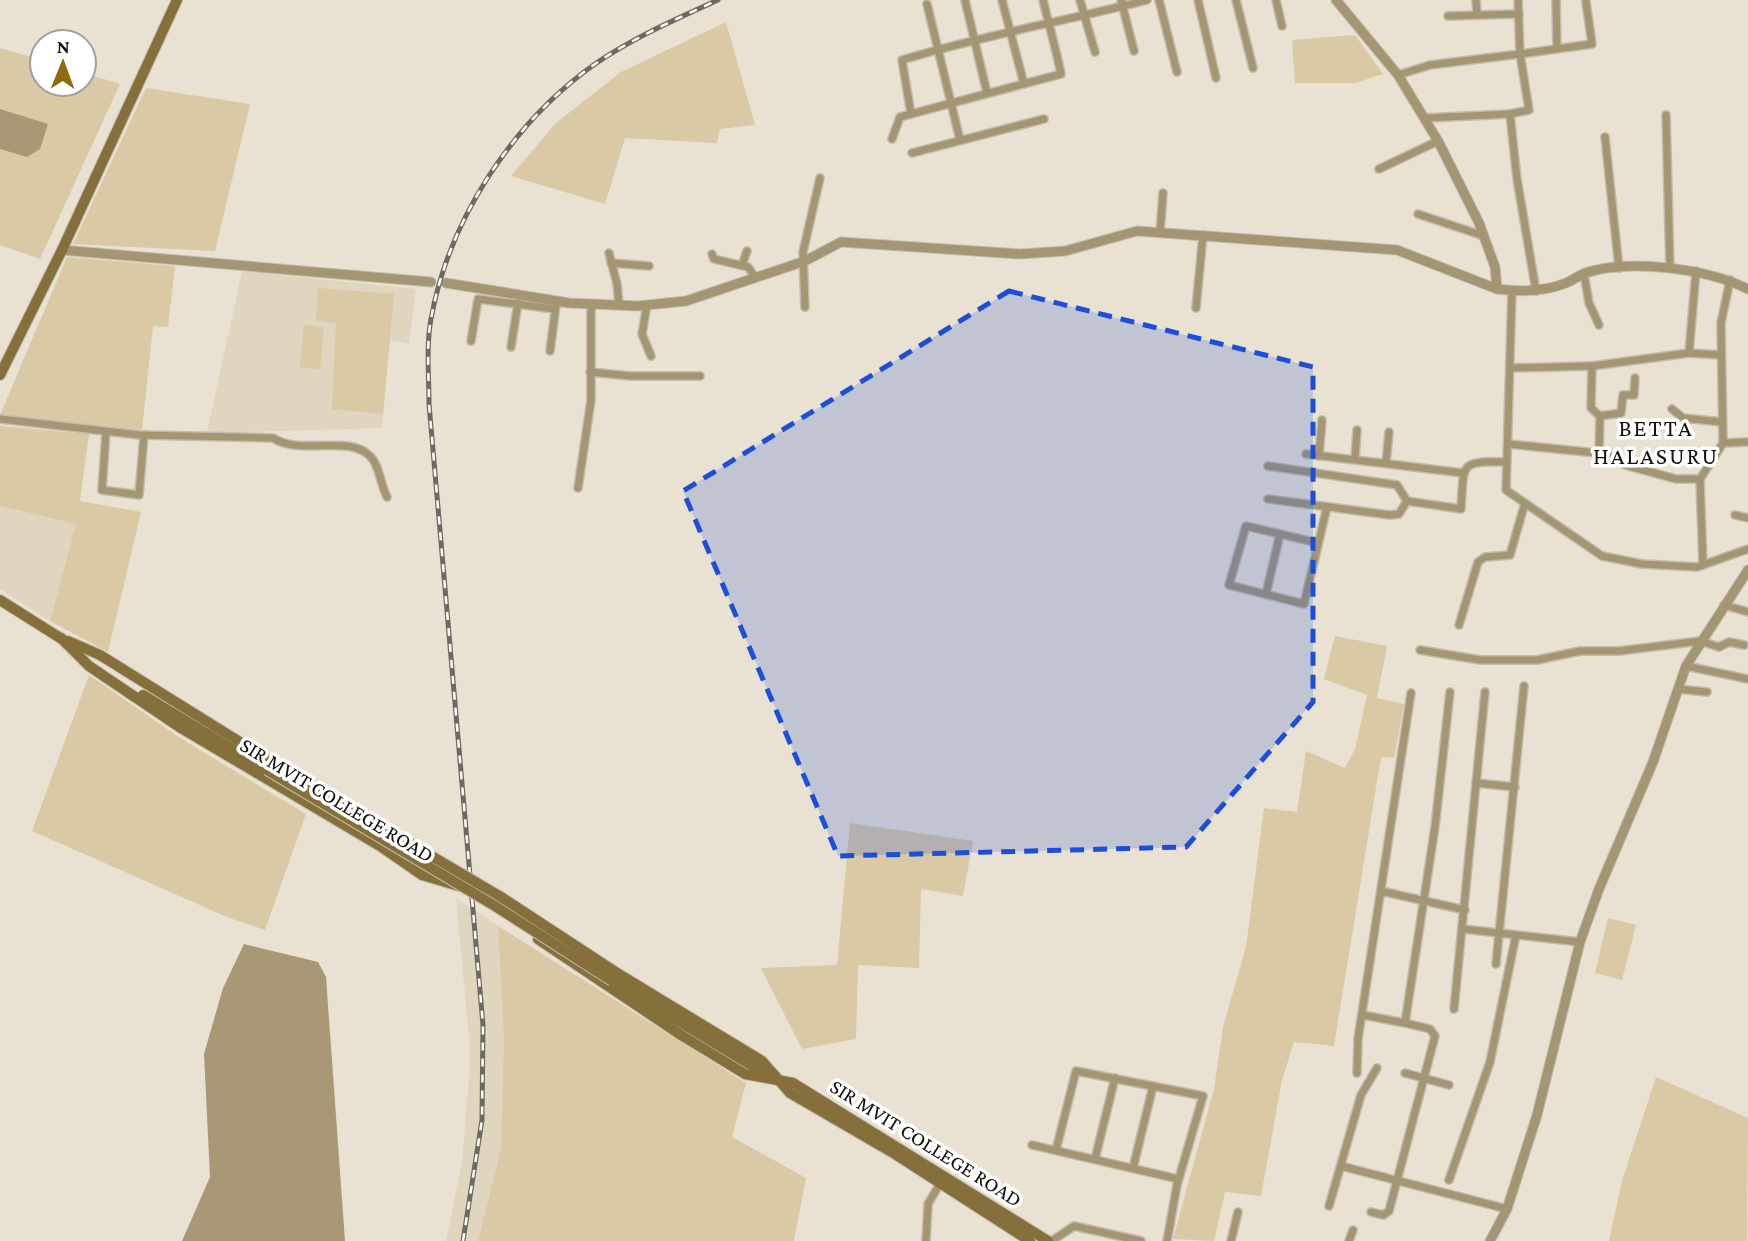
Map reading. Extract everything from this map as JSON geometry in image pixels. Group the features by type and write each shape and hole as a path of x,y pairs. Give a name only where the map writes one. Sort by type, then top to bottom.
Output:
{"main road":[{"path":"0,375 62,250 177,0"},
{"name":"SIR MVIT COLLEGE ROAD","path":"0,600 61,638 100,655 270,766 500,897 614,977 762,1061 790,1093 1050,1241"},
{"name":"SIR MVIT COLLEGE ROAD","path":"61,638 89,666 262,778 380,846 422,875 458,885 681,1035 745,1074 782,1083"},
{"name":"SIR MVIT COLLEGE ROAD","path":"942,1180 1030,1241"}],"street":[{"path":"965,0 987,93"},
{"path":"1002,0 1024,84"},
{"path":"892,139 900,117 1061,74 1043,0"},
{"path":"1080,0 1095,52"},
{"path":"911,114 902,60 1122,3 1147,0"},
{"path":"1159,0 1177,72"},
{"path":"1198,0 1216,78"},
{"path":"1236,0 1253,68"},
{"path":"1276,0 1282,26"},
{"path":"1336,0 1398,75 1438,141 1484,236 1495,267 1497,289"},
{"path":"1476,0 1477,14"},
{"path":"1425,118 1510,114 1529,110 1520,54 1518,0"},
{"path":"1556,0 1557,49"},
{"path":"1398,75 1430,65 1592,44 1586,2"},
{"path":"1122,3 1134,51"},
{"path":"927,4 960,140"},
{"path":"1448,16 1519,14"},
{"path":"1510,114 1536,291"},
{"path":"1666,115 1670,268"},
{"path":"912,153 1044,119"},
{"path":"1605,137 1619,268"},
{"path":"1379,169 1438,141"},
{"path":"805,307 804,242 812,223 820,178"},
{"path":"1160,233 1163,193"},
{"path":"1418,214 1484,236"},
{"path":"471,341 478,299 556,305 647,305 686,301 805,261 841,242 1020,254 1066,251 1137,232 1203,235 1397,250 1497,289 1512,291 1536,291 1566,283 1584,274 1619,268 1696,271 1730,280 1748,289"},
{"path":"1196,308 1203,235"},
{"path":"62,250 431,282"},
{"path":"742,265 747,251"},
{"path":"609,253 619,305"},
{"path":"712,254 721,262 742,265 755,277"},
{"path":"611,263 649,266"},
{"path":"1689,353 1696,271"},
{"path":"1584,274 1589,303 1599,326"},
{"path":"1703,565 1700,479 1723,443 1721,323 1730,280"},
{"path":"446,283 556,305"},
{"path":"1512,291 1506,490 1602,556 1673,567 1703,565 1748,549"},
{"path":"512,347 518,303"},
{"path":"578,488 591,400 591,304"},
{"path":"550,351 556,305"},
{"path":"647,305 642,334 650,356"},
{"path":"1510,368 1592,366 1689,353 1721,355"},
{"path":"1592,366 1591,408 1600,416 1599,454"},
{"path":"590,372 630,376 700,376"},
{"path":"1600,416 1621,412 1623,395 1634,395 1635,378"},
{"path":"1672,409 1683,418 1722,422"},
{"path":"0,419 144,436 273,438 290,446 347,447 368,453 376,465 387,497"},
{"path":"1319,456 1322,420"},
{"path":"1355,459 1357,430"},
{"path":"106,432 102,491 139,495 144,436"},
{"path":"1386,463 1389,432"},
{"path":"1723,443 1748,442"},
{"path":"1508,444 1599,454 1625,465 1676,479 1700,479"},
{"path":"1306,454 1463,473"},
{"path":"1268,466 1397,485 1408,502 1461,509 1463,473 1474,461 1506,462"},
{"path":"1268,499 1390,515 1399,514 1408,502"},
{"path":"1459,625 1478,562 1485,557 1510,555 1525,503"},
{"path":"1318,543 1246,526 1229,585 1304,604 1327,507"},
{"path":"1734,514 1748,518"},
{"path":"1266,594 1280,534"},
{"path":"1490,1241 1507,1209 1538,1115 1580,942 1599,889 1653,762 1686,666 1748,570"},
{"path":"1724,605 1748,612"},
{"path":"1420,650 1480,660 1537,660 1580,651 1619,651 1700,642 1718,646 1730,642 1744,645"},
{"path":"1686,666 1748,679"},
{"path":"1496,964 1524,686"},
{"path":"1678,689 1707,692"},
{"path":"1405,1023 1425,901 1450,692"},
{"path":"1454,1009 1485,692"},
{"path":"1357,1073 1411,693"},
{"path":"1476,783 1515,787"},
{"path":"1381,891 1465,910"},
{"path":"1463,929 1580,942"},
{"path":"1449,1180 1490,1062 1516,936"},
{"path":"1363,1016 1405,1023 1434,1032 1387,1214 1371,1212"},
{"path":"1329,1206 1360,1095 1377,1068"},
{"path":"1056,1150 1076,1071 1203,1096 1178,1179 1167,1241"},
{"path":"1405,1073 1449,1086"},
{"path":"1095,1159 1115,1078"},
{"path":"1133,1168 1153,1086"},
{"path":"1032,1144 1178,1179"},
{"path":"1341,1166 1507,1209"},
{"path":"926,1241 928,1205 942,1180"},
{"path":"1231,1241 1238,1212"},
{"path":"1050,1241 1074,1226 1141,1241"},
{"path":"1349,1241 1353,1230"}],"highlighted area":[{"path":"1009,291 1313,367 1313,702 1186,847 838,856 683,491"}],"shaded area":[{"path":"726,22 755,125 720,129 717,143 625,138 605,204 511,176 556,123 621,72"},
{"path":"1355,35 1383,74 1355,83 1295,83 1292,40"},
{"path":"0,48 28,56 28,98 98,98 98,77 120,84 40,259 0,245"},
{"path":"146,88 250,104 215,251 73,244"},
{"path":"0,109 48,124 40,149 27,157 0,149"},
{"path":"67,257 175,266 168,327 153,326 142,430 0,415"},
{"path":"242,271 416,289 409,344 390,340 382,428 207,433"},
{"path":"318,288 394,294 383,414 332,409 336,323 316,321"},
{"path":"304,325 324,327 320,369 300,367"},
{"path":"0,426 89,434 80,501 141,512 108,652 50,621 76,524 0,506"},
{"path":"0,506 76,524 50,621 0,589"},
{"path":"1335,636 1387,646 1377,698 1404,704 1394,758 1381,757 1334,1046 1294,1042 1282,1080 1261,1196 1225,1192 1214,1241 1173,1239 1214,1089 1223,1027 1246,947 1264,808 1297,812 1306,751 1345,768 1355,749 1367,695 1324,679"},
{"path":"89,675 180,738 306,814 265,930 227,917 32,831"},
{"path":"850,823 973,841 963,896 921,889 919,968 858,965 856,1039 802,1049 761,968 837,965"},
{"path":"456,898 498,926 504,1039 501,1149 478,1241 446,1241 462,1162 470,1048"},
{"path":"1608,918 1636,925 1622,980 1595,973"},
{"path":"498,926 746,1083 732,1137 806,1178 794,1241 478,1241 501,1149 504,1039"},
{"path":"244,944 318,962 326,977 345,1241 182,1241 210,1177 204,1054 223,988"},
{"path":"1656,1077 1748,1118 1747,1241 1609,1241 1622,1181"}],"railway":[{"path":"463,1241 482,1120 483,1025 429,404 428,350 431,319 440,282 469,210 489,176 537,114 565,88 609,55 655,29 718,0"}],"district":[{"name":"BETTA HALASURU","path":"1656,441"}]}
